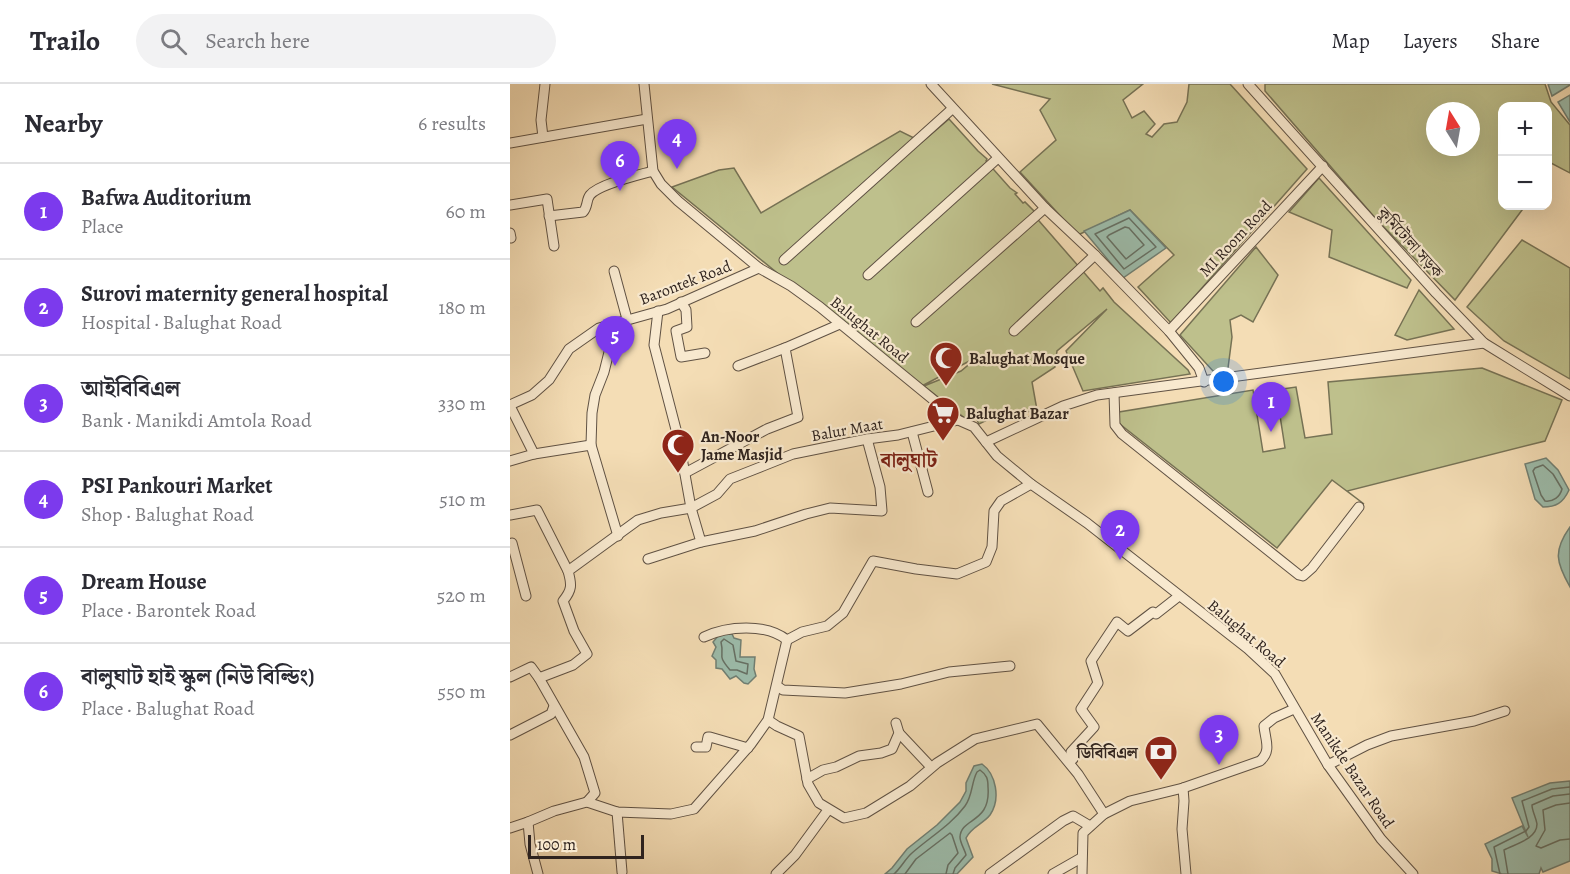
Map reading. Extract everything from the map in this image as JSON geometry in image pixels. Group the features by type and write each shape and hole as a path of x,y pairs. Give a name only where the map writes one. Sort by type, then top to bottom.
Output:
{"street":[{"path":"543,137 541,120 545,84"},
{"path":"549,216 583,212 586,210 590,195 598,189 653,171 644,84"},
{"path":"931,84 1045,208 1095,255 1169,331 1199,368 1204,382"},
{"name":"কুর্মিটোলা সড়ক","path":"1248,84 1436,293 1484,343 1570,396"},
{"path":"784,260 952,109"},
{"path":"510,143 647,119"},
{"path":"868,275 998,158"},
{"name":"MI Room Road","path":"1169,331 1323,166"},
{"name":"Balughat Road","path":"653,171 678,201 759,268 792,286 958,420 974,427 997,456 1031,484 1087,524 1248,649 1275,674 1284,686 1294,708"},
{"path":"510,204 547,199 554,246"},
{"path":"916,322 1045,208"},
{"path":"510,233 511,238"},
{"path":"1014,331 1095,255"},
{"name":"Barontek Road","path":"510,405 532,395 549,380 569,349 588,335 612,323 658,311 681,302 759,268"},
{"path":"614,271 627,319"},
{"path":"681,302 686,310 687,327 676,330 681,357 705,353"},
{"path":"658,311 654,345 679,441 691,508 701,542"},
{"path":"612,323 611,344 595,395 591,445 618,536"},
{"path":"738,366 840,324"},
{"path":"986,442 1063,406 1097,395 1484,343"},
{"path":"685,473 766,429 798,417 785,348"},
{"path":"1114,393 1115,425 1122,434 1299,575 1303,576 1312,568 1359,507"},
{"path":"510,405 534,454"},
{"name":"Balur Maat","path":"568,571 638,520 691,508 717,494 730,479 793,454 912,432 958,420"},
{"path":"912,432 928,492"},
{"path":"648,559 701,542 755,531 830,508 882,511 880,487 867,439"},
{"path":"510,461 534,454 591,445"},
{"path":"587,802 617,812 671,814 694,809 748,747 768,720 787,640 802,632 827,626 843,614 873,561 957,574 986,562 992,547 994,511 1001,501 1031,484"},
{"path":"510,515 537,510 568,571 572,583 571,592 563,601 574,631 587,654 573,665 539,678"},
{"path":"511,541 513,563 526,596"},
{"path":"1069,762 1073,759 1071,752 1094,728 1081,709 1098,683 1092,661 1112,630 1118,622 1128,631 1153,612 1156,614 1179,596"},
{"path":"704,637 726,630 761,629 781,635 787,640"},
{"path":"777,686 783,690 845,693 902,684 949,672 1010,666"},
{"path":"510,677 531,667 584,758 595,793 587,802 510,828"},
{"path":"510,735 551,714 554,706"},
{"path":"1082,874 1082,837 1090,826 1104,814 1130,801 1183,788 1263,759 1267,751 1264,726 1294,708"},
{"name":"Manikde Bazar Road","path":"1294,708 1328,765 1381,839 1413,874"},
{"path":"1328,765 1367,745 1392,736 1474,721 1505,711"},
{"path":"768,720 799,736 807,780 819,803 844,818 866,813 910,786 931,767 975,739 1037,724 1069,762 1104,814"},
{"path":"896,723 899,733 931,767"},
{"path":"807,780 823,770 836,767 859,756 881,753 892,748 899,733"},
{"path":"696,747 706,747 708,737 711,737 748,747"},
{"path":"1183,788 1182,829 1186,874"},
{"path":"776,874 795,855 828,810"},
{"path":"617,812 622,872"},
{"path":"990,874 1073,816 1090,826"},
{"path":"528,822 530,844 538,874"},
{"path":"1053,874 1081,858"}],"green space":[{"path":"992,84 1143,84 1123,100 1132,118 1144,111 1155,124 1146,134 1152,137 1164,124 1177,122 1187,102 1189,84 1230,84 1307,169 1171,323 1138,287 1174,255 1130,210 1078,235 1020,172 1056,140 1040,110 1050,99"},
{"path":"1265,84 1545,84 1551,102 1498,102 1498,210 1522,210 1455,300 1377,220 1265,91"},
{"path":"1552,103 1570,125 1570,173 1552,164"},
{"path":"949,119 1017,193 1015,194 1023,203 1025,202 1035,212 1033,214 1100,291 1103,288 1114,302 1190,374 1083,391 1066,351 1107,309 1057,351 1055,367 1032,382 1037,410 1010,415 1003,412 979,424 975,416 966,419 924,386 961,371 979,356 918,388 672,187 719,170 734,168 761,213 900,131 922,142"},
{"path":"1319,178 1411,280 1407,288 1329,257 1332,230 1289,212"},
{"path":"1522,240 1570,268 1570,379 1504,341 1467,307"},
{"path":"1256,247 1278,275 1253,322 1241,315 1230,320 1232,337 1228,368 1213,371 1180,335"},
{"path":"1419,290 1454,329 1407,340 1395,335"},
{"path":"1482,368 1562,400 1545,441 1347,491 1364,504 1332,480 1277,548 1116,421 1119,412 1253,390 1263,452 1285,448 1276,390 1296,387 1305,438 1332,434 1328,382"}],"water":[{"path":"1548,84 1570,84 1570,85 1552,96"},
{"path":"1570,95 1570,122 1558,102"},
{"path":"1130,210 1166,248 1123,278 1084,231"},
{"path":"1546,458 1558,470 1569,490 1559,503 1543,507 1535,499 1525,464"},
{"path":"1570,527 1570,587 1558,557 1561,543"},
{"path":"724,633 732,634 734,638 741,640 740,657 755,657 756,676 748,684 736,676 730,679 722,669 716,668 716,660 712,656 716,647 713,642"},
{"path":"982,764 994,780 996,794 990,815 966,838 973,857 957,874 885,874 907,849 937,825 960,802 974,766"},
{"path":"1570,781 1570,861 1543,872 1541,868 1539,874 1502,874 1492,871 1492,859 1485,844 1522,826 1528,837 1512,798 1550,783"}],"place":[{"name":"PSI Pankouri Market","path":"677,169"},
{"name":"বালুঘাট হাই স্কুল (নিউ বিল্ডিং)","path":"620,191"},
{"name":"Dream House","path":"615,366"},
{"name":"Balughat Mosque","path":"946,387"},
{"name":"Bafwa Auditorium","path":"1271,432"},
{"name":"Balughat Bazar","path":"943,442"},
{"name":"An-Noor Jame Masjid","path":"678,474"},
{"name":"Surovi maternity general hospital","path":"1120,560"},
{"name":"আইবিবিএল","path":"1219,765"},
{"name":"ডিবিবিএল","path":"1161,781"}],"district":[{"name":"বালুঘাট","path":"909,460"}]}
